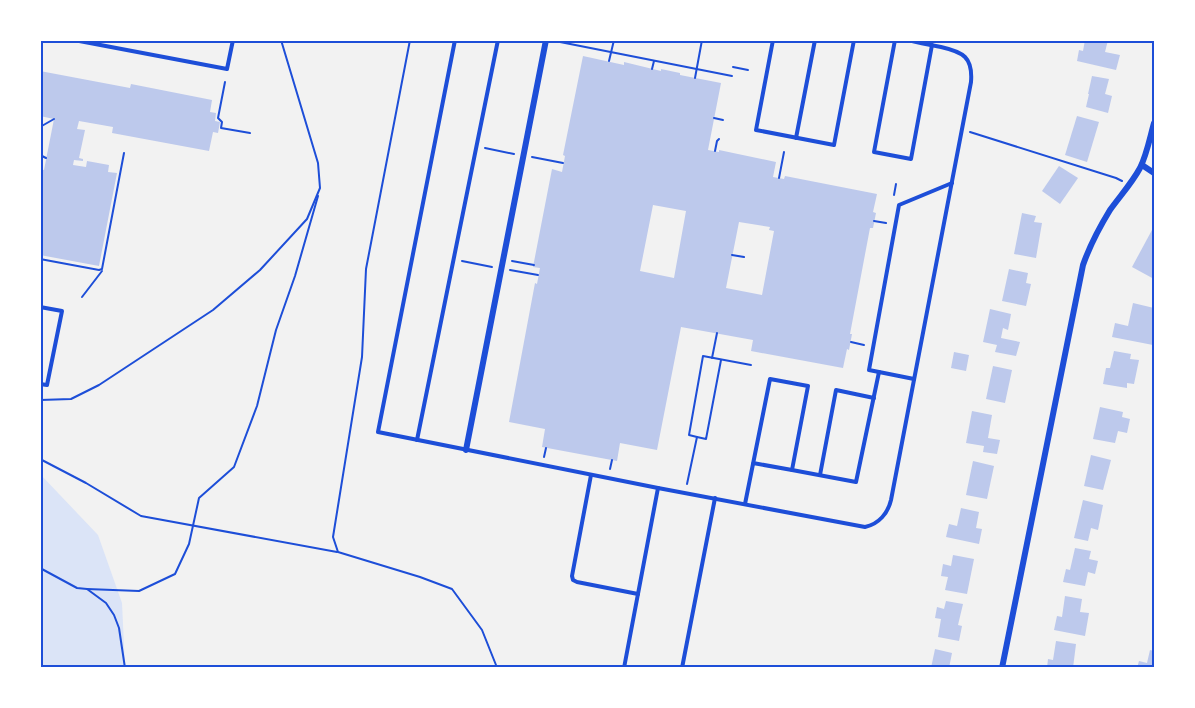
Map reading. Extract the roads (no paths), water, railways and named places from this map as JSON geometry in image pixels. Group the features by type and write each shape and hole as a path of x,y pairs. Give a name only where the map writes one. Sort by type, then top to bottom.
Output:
{"street":[{"path":"466,450 546,40"},
{"path":"1002,668 1083,265 1098,229 1142,165 1155,123"},
{"path":"1142,165 1155,173"}],"lane":[{"path":"74,40 227,69 233,40"},
{"path":"455,40 378,432 858,526 871,526 877,522 886,513 891,500 971,82 971,65 962,53 908,40"},
{"path":"417,440 498,40"},
{"path":"773,40 756,130 834,145 854,40"},
{"path":"796,138 815,40"},
{"path":"895,40 874,152 911,159 932,45"},
{"path":"914,379 869,370 899,205 951,183"},
{"path":"40,307 62,311 47,385 40,384"},
{"path":"753,463 856,482 879,372"},
{"path":"745,504 770,378 808,386 792,470"},
{"path":"820,475 836,390 874,398"},
{"path":"591,475 573,580 638,594"},
{"path":"624,668 658,488"},
{"path":"682,668 715,498"}]}
